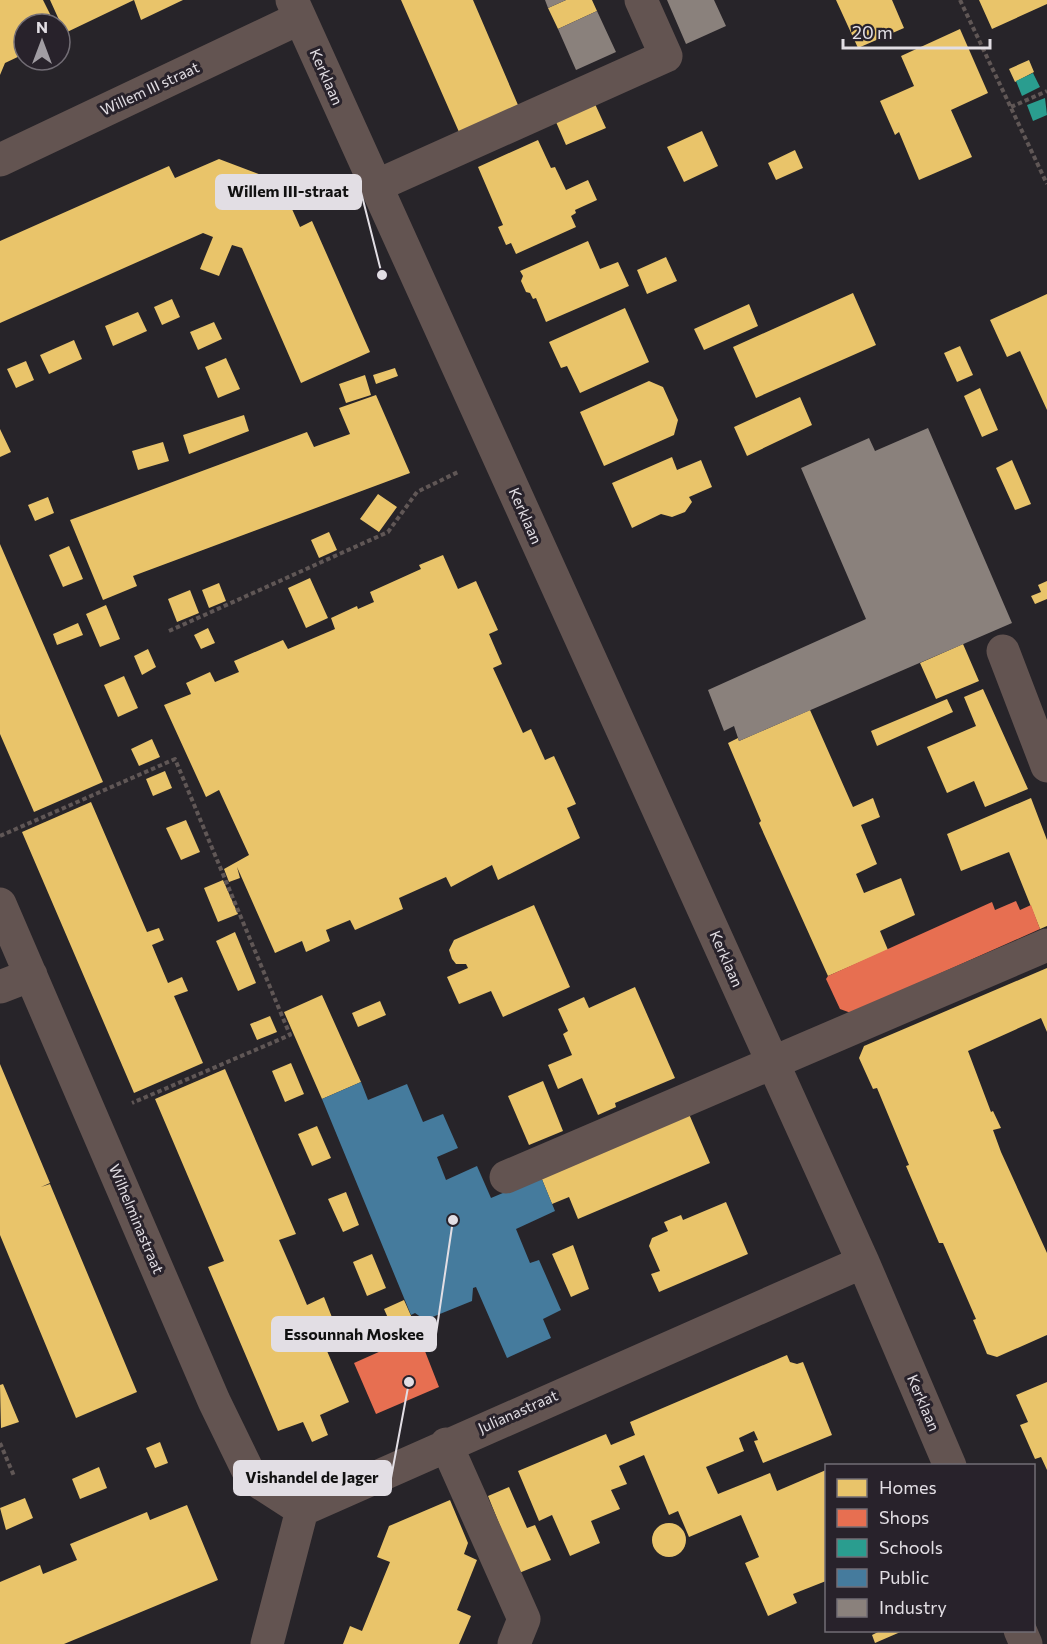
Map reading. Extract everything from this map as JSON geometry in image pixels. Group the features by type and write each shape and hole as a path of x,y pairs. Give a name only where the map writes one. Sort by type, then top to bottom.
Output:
{"street":[{"path":"376,186 666,56 641,0"},
{"name":"Kerklaan","path":"296,9 863,1262 949,1464"},
{"name":"Willem III straat","path":"0,160 296,9"},
{"path":"1003,651 1047,766"},
{"name":"Wilhelminastraat","path":"0,904 214,1401 251,1477 302,1510"},
{"path":"506,1177 1047,945"},
{"path":"0,987 31,975"},
{"name":"Julianastraat","path":"302,1510 446,1444 863,1262"},
{"path":"446,1444 524,1619 514,1644"},
{"path":"267,1644 302,1510"}],"path":[{"path":"960,0 1047,184"},
{"path":"1011,107 1047,91"},
{"path":"169,631 388,532 417,492 497,454"},
{"path":"0,836 176,759 290,1035 93,1120"},
{"path":"0,1443 14,1476"}],"building: Homes":[{"path":"0,0 43,0 49,12 12,12 12,60 5,63 0,75"},
{"path":"50,0 134,0 72,30 72,12 55,12"},
{"path":"134,0 183,0 141,20"},
{"path":"401,0 473,0 518,105 459,132"},
{"path":"566,0 592,0 597,11 558,29 548,8"},
{"path":"836,0 892,0 904,28 858,48"},
{"path":"979,0 1047,0 1047,4 992,29"},
{"path":"960,29 988,93 951,110 972,157 919,180 899,132 895,135 880,101 914,86 901,56"},
{"path":"1029,60 1034,72 1015,82 1009,69"},
{"path":"595,104 606,128 566,145 556,122"},
{"path":"702,131 718,166 684,182 667,147"},
{"path":"538,140 551,168 555,167 566,190 588,180 597,200 575,210 576,213 571,216 576,227 516,254 511,243 506,245 498,227 503,225 478,167"},
{"path":"795,150 803,168 776,180 768,163"},
{"path":"219,159 280,182 300,227 312,221 370,352 301,383 242,248 232,245 219,276 200,269 213,237 203,233 0,323 0,241 169,166 175,178"},
{"path":"588,241 600,269 618,262 629,286 546,322 536,298 533,299 530,293 526,292 520,271"},
{"path":"666,257 677,281 647,294 637,270"},
{"path":"853,293 876,345 756,398 733,347"},
{"path":"1047,294 1047,410 1020,351 1007,357 990,320"},
{"path":"172,299 180,317 162,325 154,307"},
{"path":"749,304 758,326 704,350 694,329"},
{"path":"625,308 649,362 580,393 567,366 561,368 549,342"},
{"path":"138,312 147,331 113,346 105,326"},
{"path":"214,322 222,339 198,350 190,332"},
{"path":"74,340 82,359 49,374 40,355"},
{"path":"960,346 973,375 957,382 944,353"},
{"path":"226,358 240,389 218,398 205,367"},
{"path":"26,361 34,380 16,388 7,369"},
{"path":"395,368 398,376 376,384 373,375"},
{"path":"365,375 371,395 346,403 339,384"},
{"path":"649,381 663,387 678,420 674,435 604,466 580,412"},
{"path":"980,388 998,430 982,437 964,396"},
{"path":"376,395 410,473 133,576 137,586 103,600 70,520 307,432 314,447 350,434 339,408"},
{"path":"800,397 812,425 747,456 734,427"},
{"path":"244,415 249,431 189,454 183,435"},
{"path":"0,429 11,452 0,457"},
{"path":"163,442 169,461 138,470 132,451"},
{"path":"672,457 677,470 701,460 712,487 689,497 692,502 685,512 672,517 661,514 632,528 612,483"},
{"path":"1012,460 1031,504 1015,510 996,468"},
{"path":"378,494 397,507 379,532 360,519"},
{"path":"48,497 54,513 35,521 28,505"},
{"path":"329,532 337,550 319,558 311,540"},
{"path":"0,544 103,782 34,812 0,734"},
{"path":"69,546 83,579 63,587 49,555"},
{"path":"443,555 458,589 476,581 498,630 489,634 502,664 493,668 523,733 531,729 545,760 554,756 576,804 567,808 580,838 498,880 492,865 451,887 446,877 399,898 403,909 355,930 350,920 326,930 330,941 306,952 302,941 275,953 237,867 240,878 229,882 224,869 249,855 219,790 206,797 164,705 191,694 186,683 210,672 215,682 239,672 234,661 283,640 288,649 335,629 331,618 357,606 358,609 374,602 370,592 421,569 419,565"},
{"path":"310,578 328,618 306,628 288,588"},
{"path":"1047,581 1047,599 1035,604 1031,596 1041,592 1038,585"},
{"path":"219,583 226,601 209,608 202,590"},
{"path":"190,590 199,613 177,622 168,599"},
{"path":"106,605 120,639 100,647 86,614"},
{"path":"78,623 83,635 57,645 53,634"},
{"path":"208,628 215,643 201,649 194,635"},
{"path":"963,644 979,681 936,699 920,663"},
{"path":"148,649 156,667 142,675 134,656"},
{"path":"124,676 138,708 118,717 104,685"},
{"path":"983,689 1028,789 985,807 974,781 947,793 927,747 976,726 964,697"},
{"path":"947,699 953,712 877,746 871,731"},
{"path":"810,710 853,807 873,798 880,817 861,825 877,864 856,874 864,893 901,878 915,915 880,931 888,950 828,976 759,823 761,821 728,743 738,738 739,741"},
{"path":"152,739 160,757 139,766 131,749"},
{"path":"165,771 172,788 153,796 146,779"},
{"path":"1031,798 1047,840 1047,926 1040,929 1009,852 961,871 947,834"},
{"path":"91,802 147,932 159,928 164,940 152,945 168,983 182,977 188,991 174,996 203,1063 134,1093 22,832"},
{"path":"186,820 200,852 181,860 166,828"},
{"path":"223,880 238,914 218,922 204,888"},
{"path":"534,905 570,987 503,1017 491,991 459,1004 447,977 468,968 466,964 456,964 452,959 449,950 454,940"},
{"path":"235,932 256,983 238,991 216,941"},
{"path":"1047,968 1047,1032 1041,1018 968,1051 991,1112 993,1111 1001,1128 993,1130 1001,1152 1047,1253 1047,1335 997,1357 987,1354 973,1320 976,1319 943,1243 939,1243 906,1166 909,1165 877,1088 873,1089 859,1058 864,1046"},
{"path":"635,987 675,1078 615,1103 616,1107 598,1115 582,1078 558,1089 548,1065 572,1055 563,1034 568,1031 558,1009 584,997 589,1008"},
{"path":"322,995 361,1082 322,1099 284,1012"},
{"path":"380,1001 386,1015 358,1027 352,1013"},
{"path":"270,1016 277,1032 257,1040 250,1024"},
{"path":"291,1063 304,1094 285,1102 272,1071"},
{"path":"0,1064 50,1183 41,1187 50,1184 137,1392 76,1418 0,1235"},
{"path":"225,1069 296,1234 279,1240 307,1305 324,1297 337,1330 321,1337 349,1402 320,1415 328,1435 312,1442 303,1422 278,1431 208,1267 224,1261 155,1099"},
{"path":"543,1081 563,1131 529,1145 508,1096"},
{"path":"689,1114 710,1163 578,1219 569,1197 552,1204 541,1177"},
{"path":"317,1126 331,1158 312,1166 298,1134"},
{"path":"346,1192 359,1225 343,1232 328,1199"},
{"path":"726,1202 748,1254 659,1292 651,1274 660,1271 649,1246 652,1238 668,1231 664,1222 681,1215 683,1220"},
{"path":"573,1245 589,1289 571,1297 552,1254"},
{"path":"372,1254 386,1288 367,1296 353,1262"},
{"path":"404,1300 412,1318 392,1327 384,1309"},
{"path":"787,1355 790,1362 797,1364 803,1362 832,1435 763,1463 754,1441 758,1440 754,1431 739,1438 744,1451 706,1467 718,1494 770,1473 777,1491 825,1470 825,1581 793,1594 797,1603 768,1616 745,1563 759,1557 741,1515 689,1537 678,1511 669,1515 644,1455 619,1466 627,1484 611,1490 620,1509 591,1521 600,1543 570,1556 552,1515 539,1521 518,1471 606,1434 611,1445 635,1435 630,1422"},
{"path":"1047,1382 1047,1470 1041,1457 1035,1459 1020,1425 1028,1422 1016,1395"},
{"path":"3,1384 19,1422 1,1428 0,1385"},
{"path":"160,1442 168,1463 155,1468 146,1448"},
{"path":"99,1467 107,1488 80,1499 72,1479"},
{"path":"509,1487 527,1528 535,1525 551,1560 519,1573 488,1496"},
{"path":"25,1498 33,1518 6,1530 0,1508"},
{"path":"450,1500 468,1543 464,1554 477,1560 457,1610 471,1616 459,1644 343,1644 350,1626 362,1631 390,1562 377,1557 389,1526"},
{"path":"187,1505 218,1580 64,1644 0,1644 0,1582 40,1565 43,1574 77,1560 70,1544 147,1512 150,1520"},
{"path":"669,1523 681,1528 686,1540 681,1552 669,1557 657,1552 652,1540 657,1528"},
{"path":"878,1632 900,1632 875,1643 872,1635"}],"building: Shops":[{"path":"1016,901 1020,910 1031,905 1040,929 851,1013 840,1009 826,979 828,976 992,902 995,910"},
{"path":"412,1318 439,1387 376,1414 354,1363 399,1343 392,1327"}],"building: Schools":[{"path":"1033,73 1040,87 1022,96 1016,81"},
{"path":"1045,98 1047,115 1033,121 1027,105"}],"building: Public":[{"path":"361,1082 368,1100 407,1084 423,1122 443,1114 458,1148 437,1157 446,1180 477,1166 491,1198 541,1177 555,1211 516,1229 530,1263 539,1260 561,1310 543,1319 551,1338 507,1358 476,1287 473,1288 472,1301 425,1320 415,1313 411,1315 322,1099"}],"building: Industry":[{"path":"545,0 566,0 548,8"},
{"path":"667,0 714,0 726,26 686,44"},
{"path":"597,11 616,52 576,70 558,29"},
{"path":"928,428 1012,623 739,741 734,726 724,731 708,690 866,619 801,468 869,438 875,451"}],"place":[{"name":"Willem III-straat","path":"382,275"},
{"name":"Essounnah Moskee","path":"453,1220"},
{"name":"Vishandel de Jager","path":"409,1382"}]}
